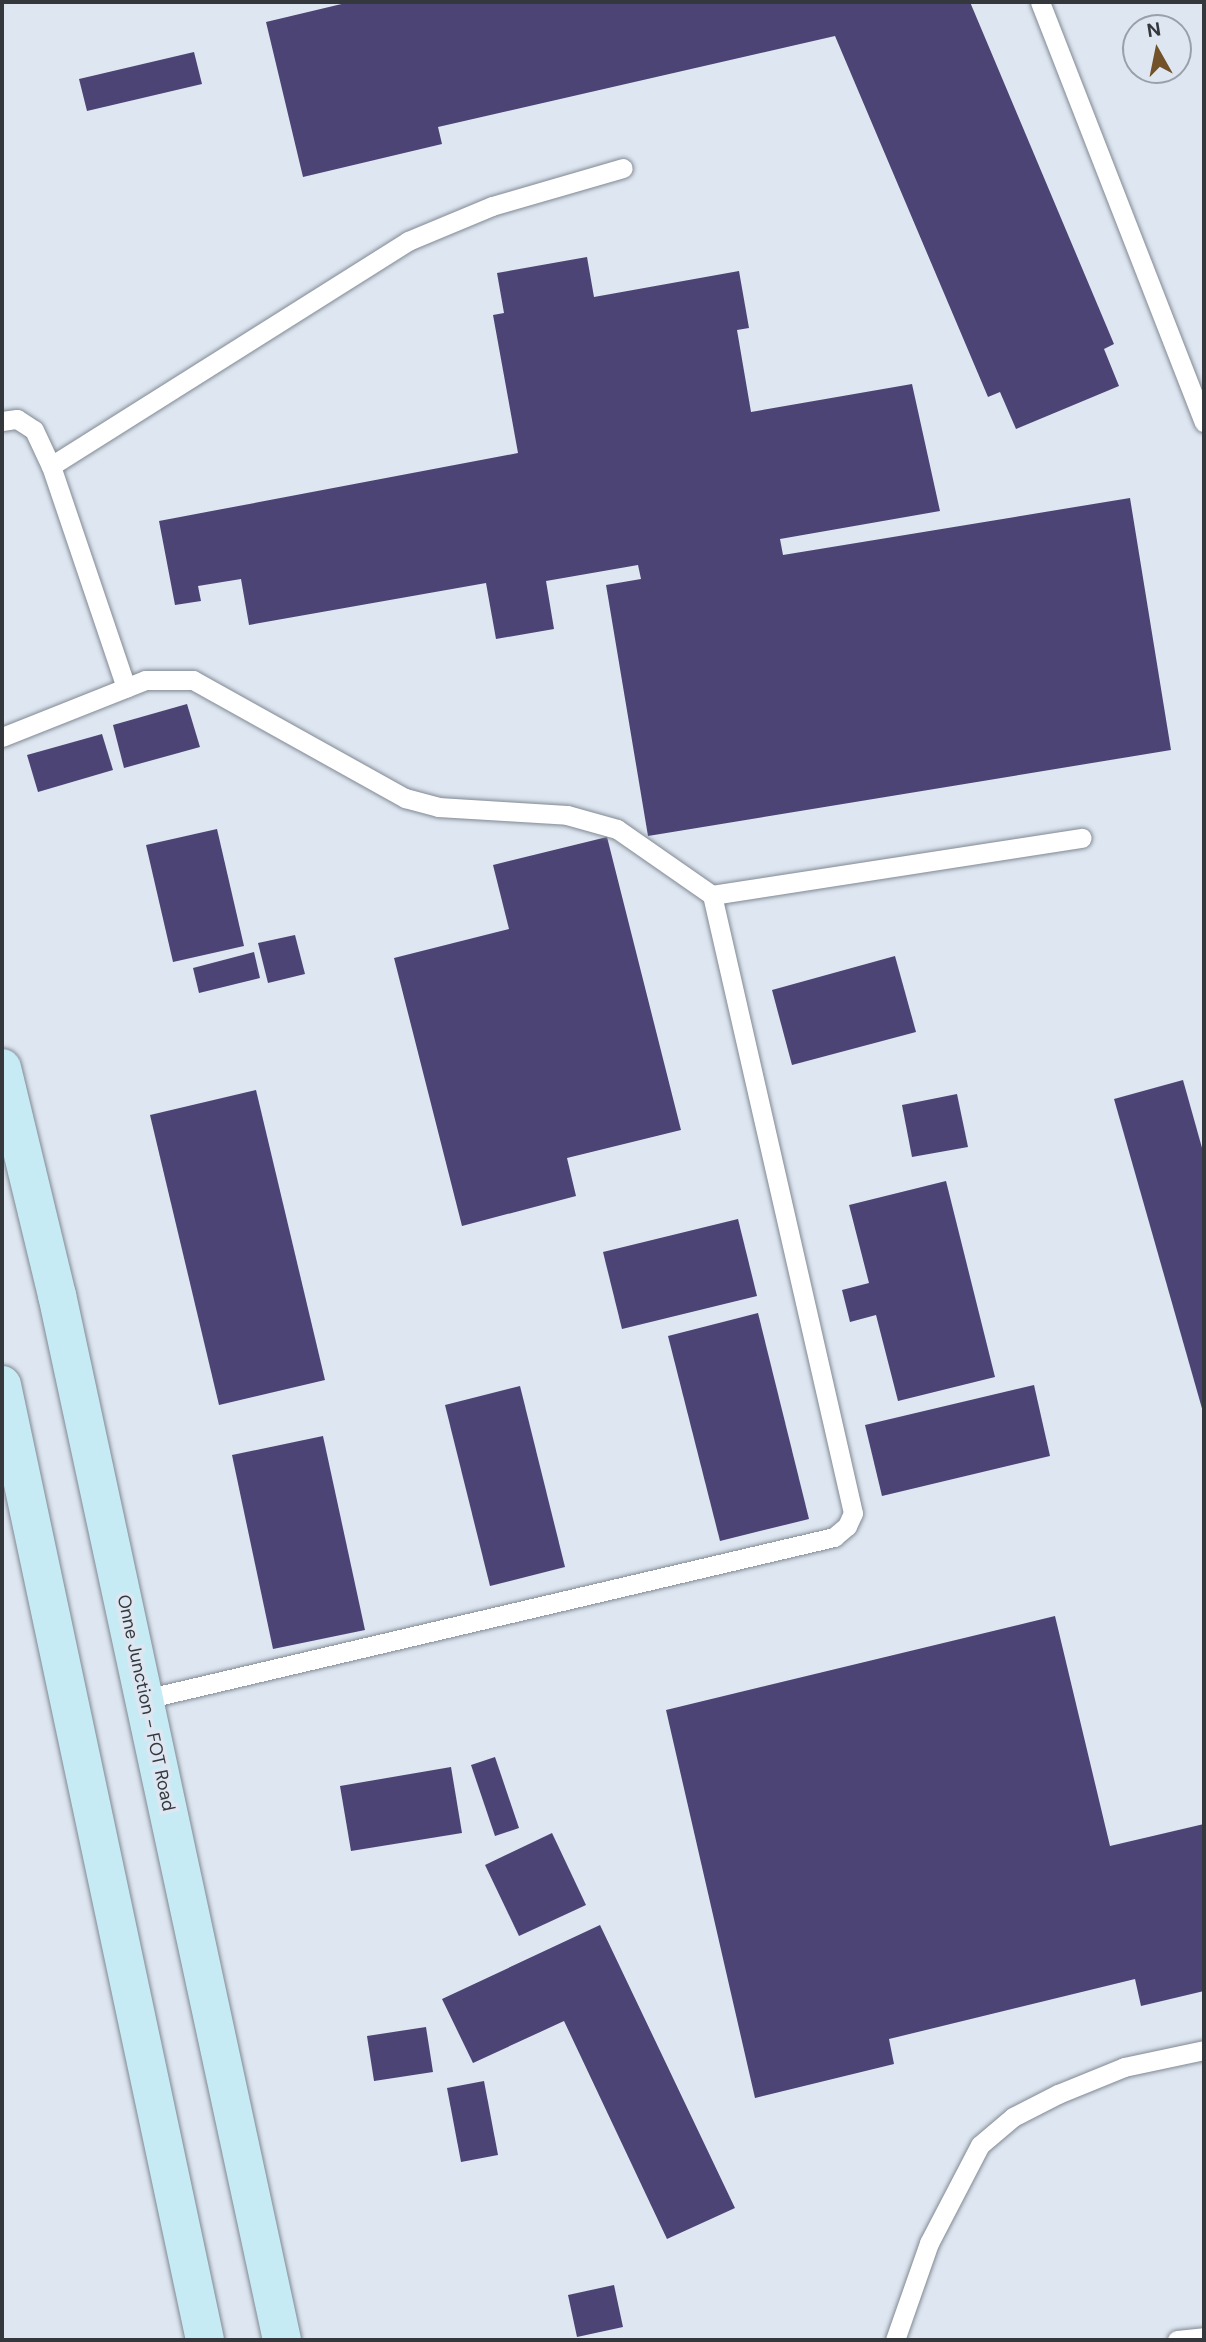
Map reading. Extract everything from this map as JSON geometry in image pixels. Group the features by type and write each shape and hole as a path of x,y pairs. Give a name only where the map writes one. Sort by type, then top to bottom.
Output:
{"street":[{"name":"Onne Junction - FOT Road","path":"2,1069 145,1699 282,2340"},
{"path":"2,1385 205,2340"}],"lane":[{"path":"1040,2 1204,422"},
{"path":"51,466 408,241 492,206 623,169"},
{"path":"2,421 18,419 34,430 51,466 126,688"},
{"path":"2,737 126,688 170,677 193,680 416,801 567,815 617,829 694,889 712,895 1082,838"},
{"path":"145,1699 834,1537 847,1526 853,1513 712,895"},
{"path":"895,2340 929,2243 979,2146 1013,2117 1058,2094 1124,2067 1204,2050"},
{"path":"1177,2340 1204,2337"}],"building":[{"path":"350,2 970,2 1114,344 1104,349 1119,386 1016,429 1000,392 988,397 835,36 438,127 442,144 303,177 266,22"},
{"path":"194,52 202,84 87,111 79,79"},
{"path":"587,257 594,297 739,271 749,328 737,330 751,412 912,384 940,511 780,539 783,555 1130,498 1171,750 648,836 606,585 641,579 638,565 546,581 554,629 496,639 486,583 249,625 241,579 198,586 201,601 175,605 159,521 518,453 493,315 504,313 497,273"},
{"path":"187,704 200,747 124,768 113,725"},
{"path":"102,734 113,770 38,792 27,755"},
{"path":"217,829 244,946 173,962 146,845"},
{"path":"607,837 681,1130 567,1158 576,1196 462,1226 394,958 509,929 493,865"},
{"path":"295,935 305,974 268,983 258,943"},
{"path":"254,952 260,978 199,993 193,968"},
{"path":"895,956 916,1032 792,1065 772,990"},
{"path":"1183,1080 1204,1155 1203,1412 1114,1099"},
{"path":"256,1090 325,1380 219,1405 150,1115"},
{"path":"957,1094 968,1147 912,1157 902,1105"},
{"path":"946,1181 995,1377 898,1401 876,1315 850,1322 842,1290 869,1283 849,1205"},
{"path":"738,1219 757,1296 622,1329 603,1252"},
{"path":"758,1313 809,1519 720,1541 668,1336"},
{"path":"1034,1385 1050,1456 882,1496 865,1425"},
{"path":"520,1386 565,1567 490,1586 445,1405"},
{"path":"323,1436 365,1630 273,1649 232,1455"},
{"path":"1055,1616 1110,1846 1204,1824 1204,1991 1141,2006 1135,1979 889,2039 894,2064 755,2098 666,1710"},
{"path":"495,1757 519,1828 495,1836 471,1765"},
{"path":"451,1767 462,1833 351,1851 340,1786"},
{"path":"552,1833 586,1905 519,1936 485,1865"},
{"path":"600,1925 735,2208 667,2239 564,2021 473,2063 442,1999"},
{"path":"426,2027 433,2072 374,2081 367,2036"},
{"path":"484,2081 498,2155 461,2162 447,2088"},
{"path":"614,2285 623,2327 577,2337 568,2295"}]}
